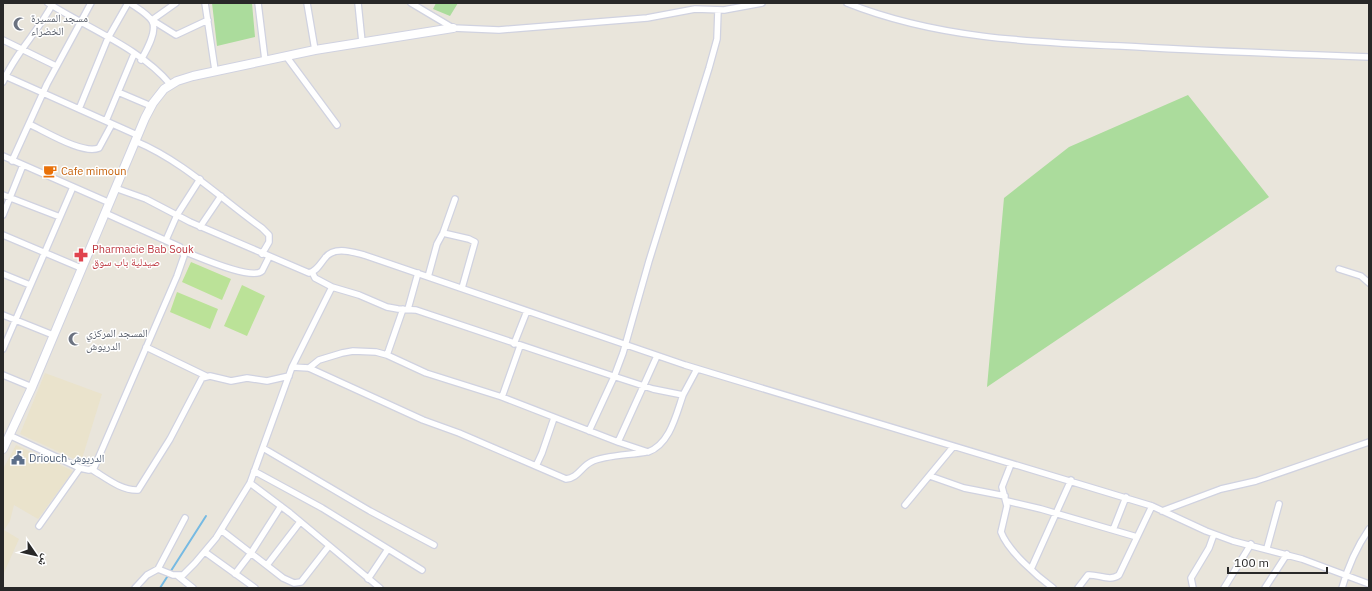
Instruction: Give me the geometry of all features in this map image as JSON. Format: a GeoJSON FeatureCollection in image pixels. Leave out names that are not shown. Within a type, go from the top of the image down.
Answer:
{"type":"FeatureCollection","features":[{"type":"Feature","properties":{"kind":"street"},"geometry":{"type":"LineString","coordinates":[[12,160],[56,66],[91,3]]}},
{"type":"Feature","properties":{"kind":"street"},"geometry":{"type":"LineString","coordinates":[[79,110],[108,38],[129,3],[176,35],[208,20]]}},
{"type":"Feature","properties":{"kind":"street"},"geometry":{"type":"LineString","coordinates":[[136,8],[141,3]]}},
{"type":"Feature","properties":{"kind":"street"},"geometry":{"type":"LineString","coordinates":[[152,20],[176,3]]}},
{"type":"Feature","properties":{"kind":"street"},"geometry":{"type":"LineString","coordinates":[[205,3],[215,70]]}},
{"type":"Feature","properties":{"kind":"street"},"geometry":{"type":"LineString","coordinates":[[258,3],[265,60]]}},
{"type":"Feature","properties":{"kind":"street"},"geometry":{"type":"LineString","coordinates":[[307,3],[314,50]]}},
{"type":"Feature","properties":{"kind":"street"},"geometry":{"type":"LineString","coordinates":[[358,3],[362,42]]}},
{"type":"Feature","properties":{"kind":"street"},"geometry":{"type":"LineString","coordinates":[[3,449],[7,434],[32,387],[136,138],[151,106],[170,84],[215,70],[314,50],[453,28],[516,29],[647,18],[695,10],[718,10],[748,7],[762,3]]}},
{"type":"Feature","properties":{"kind":"street"},"geometry":{"type":"LineString","coordinates":[[847,3],[926,28],[1037,42],[1369,57]]}},
{"type":"Feature","properties":{"kind":"street"},"geometry":{"type":"LineString","coordinates":[[170,84],[160,74],[134,54],[51,4],[4,78],[44,93],[112,124],[200,179],[269,235],[268,242],[262,254]]}},
{"type":"Feature","properties":{"kind":"street"},"geometry":{"type":"LineString","coordinates":[[414,4],[453,28]]}},
{"type":"Feature","properties":{"kind":"street"},"geometry":{"type":"LineString","coordinates":[[588,431],[614,377],[626,345],[649,261],[717,39],[718,10]]}},
{"type":"Feature","properties":{"kind":"street"},"geometry":{"type":"LineString","coordinates":[[142,60],[153,29],[152,20]]}},
{"type":"Feature","properties":{"kind":"street"},"geometry":{"type":"LineString","coordinates":[[3,40],[56,66]]}},
{"type":"Feature","properties":{"kind":"street"},"geometry":{"type":"LineString","coordinates":[[106,121],[134,54]]}},
{"type":"Feature","properties":{"kind":"street"},"geometry":{"type":"LineString","coordinates":[[286,56],[337,124]]}},
{"type":"Feature","properties":{"kind":"street"},"geometry":{"type":"LineString","coordinates":[[118,92],[151,106]]}},
{"type":"Feature","properties":{"kind":"street"},"geometry":{"type":"LineString","coordinates":[[29,124],[69,143],[89,150],[99,148],[112,124]]}},
{"type":"Feature","properties":{"kind":"street"},"geometry":{"type":"LineString","coordinates":[[3,156],[110,203]]}},
{"type":"Feature","properties":{"kind":"street"},"geometry":{"type":"LineString","coordinates":[[3,215],[23,165]]}},
{"type":"Feature","properties":{"kind":"street"},"geometry":{"type":"LineString","coordinates":[[166,240],[177,215],[200,179]]}},
{"type":"Feature","properties":{"kind":"street"},"geometry":{"type":"LineString","coordinates":[[3,348],[72,187]]}},
{"type":"Feature","properties":{"kind":"street"},"geometry":{"type":"LineString","coordinates":[[115,188],[146,199],[200,227],[269,257],[295,268],[312,272]]}},
{"type":"Feature","properties":{"kind":"street"},"geometry":{"type":"LineString","coordinates":[[3,194],[60,217]]}},
{"type":"Feature","properties":{"kind":"street"},"geometry":{"type":"LineString","coordinates":[[200,227],[221,196]]}},
{"type":"Feature","properties":{"kind":"street"},"geometry":{"type":"LineString","coordinates":[[428,277],[436,244],[455,199]]}},
{"type":"Feature","properties":{"kind":"street"},"geometry":{"type":"LineString","coordinates":[[91,469],[97,463],[182,264],[184,256],[180,247],[105,213]]}},
{"type":"Feature","properties":{"kind":"street"},"geometry":{"type":"LineString","coordinates":[[442,232],[475,242],[462,288]]}},
{"type":"Feature","properties":{"kind":"street"},"geometry":{"type":"LineString","coordinates":[[3,235],[82,268]]}},
{"type":"Feature","properties":{"kind":"street"},"geometry":{"type":"LineString","coordinates":[[182,251],[239,271],[254,274],[262,271],[269,257]]}},
{"type":"Feature","properties":{"kind":"street"},"geometry":{"type":"LineString","coordinates":[[312,272],[330,253],[337,251],[358,254],[418,273],[697,369],[953,447],[1071,480],[1152,506],[1214,534],[1287,554],[1369,584]]}},
{"type":"Feature","properties":{"kind":"street"},"geometry":{"type":"LineString","coordinates":[[1339,269],[1361,276],[1369,283]]}},
{"type":"Feature","properties":{"kind":"street"},"geometry":{"type":"LineString","coordinates":[[312,272],[315,278],[332,287],[354,293],[387,307],[416,310],[614,377],[643,386],[683,395]]}},
{"type":"Feature","properties":{"kind":"street"},"geometry":{"type":"LineString","coordinates":[[387,355],[418,273]]}},
{"type":"Feature","properties":{"kind":"street"},"geometry":{"type":"LineString","coordinates":[[3,274],[30,285]]}},
{"type":"Feature","properties":{"kind":"street"},"geometry":{"type":"LineString","coordinates":[[178,576],[186,572],[205,552],[221,530],[250,483],[292,367],[332,287]]}},
{"type":"Feature","properties":{"kind":"street"},"geometry":{"type":"LineString","coordinates":[[502,397],[526,311]]}},
{"type":"Feature","properties":{"kind":"street"},"geometry":{"type":"LineString","coordinates":[[3,315],[53,335]]}},
{"type":"Feature","properties":{"kind":"street"},"geometry":{"type":"LineString","coordinates":[[146,347],[206,376],[232,381],[247,378],[267,381],[289,376]]}},
{"type":"Feature","properties":{"kind":"street"},"geometry":{"type":"LineString","coordinates":[[309,368],[319,360],[353,351],[365,350],[387,355],[426,373],[502,397],[588,431],[648,452]]}},
{"type":"Feature","properties":{"kind":"street"},"geometry":{"type":"LineString","coordinates":[[618,442],[657,356]]}},
{"type":"Feature","properties":{"kind":"street"},"geometry":{"type":"LineString","coordinates":[[292,367],[309,368],[424,420],[459,433],[560,477],[569,478],[574,477],[591,462],[600,458],[648,452],[660,445],[673,424],[683,395],[697,369]]}},
{"type":"Feature","properties":{"kind":"street"},"geometry":{"type":"LineString","coordinates":[[3,375],[32,387]]}},
{"type":"Feature","properties":{"kind":"street"},"geometry":{"type":"LineString","coordinates":[[7,434],[80,468],[91,469],[117,485],[128,489],[138,490],[170,439],[199,381],[206,376]]}},
{"type":"Feature","properties":{"kind":"street"},"geometry":{"type":"LineString","coordinates":[[536,466],[554,418]]}},
{"type":"Feature","properties":{"kind":"street"},"geometry":{"type":"LineString","coordinates":[[1162,511],[1221,489],[1256,481],[1369,442]]}},
{"type":"Feature","properties":{"kind":"street"},"geometry":{"type":"LineString","coordinates":[[905,504],[953,447]]}},
{"type":"Feature","properties":{"kind":"street"},"geometry":{"type":"LineString","coordinates":[[263,448],[358,504],[434,545]]}},
{"type":"Feature","properties":{"kind":"street"},"geometry":{"type":"LineString","coordinates":[[1011,464],[1002,487],[1006,499],[1001,532],[1011,547],[1031,569],[1053,588]]}},
{"type":"Feature","properties":{"kind":"street"},"geometry":{"type":"LineString","coordinates":[[39,526],[80,468]]}},
{"type":"Feature","properties":{"kind":"street"},"geometry":{"type":"LineString","coordinates":[[254,471],[322,508],[422,570]]}},
{"type":"Feature","properties":{"kind":"street"},"geometry":{"type":"LineString","coordinates":[[930,476],[964,488],[1057,513],[1137,537]]}},
{"type":"Feature","properties":{"kind":"street"},"geometry":{"type":"LineString","coordinates":[[1031,569],[1071,480]]}},
{"type":"Feature","properties":{"kind":"street"},"geometry":{"type":"LineString","coordinates":[[250,483],[281,506],[380,588]]}},
{"type":"Feature","properties":{"kind":"street"},"geometry":{"type":"LineString","coordinates":[[1112,530],[1126,498]]}},
{"type":"Feature","properties":{"kind":"street"},"geometry":{"type":"LineString","coordinates":[[1267,548],[1279,504]]}},
{"type":"Feature","properties":{"kind":"street"},"geometry":{"type":"LineString","coordinates":[[235,574],[251,553],[281,506]]}},
{"type":"Feature","properties":{"kind":"street"},"geometry":{"type":"LineString","coordinates":[[1078,588],[1088,575],[1107,578],[1116,577],[1126,563],[1152,506]]}},
{"type":"Feature","properties":{"kind":"street"},"geometry":{"type":"LineString","coordinates":[[135,588],[147,575],[158,569],[185,518]]}},
{"type":"Feature","properties":{"kind":"street"},"geometry":{"type":"LineString","coordinates":[[267,565],[300,522]]}},
{"type":"Feature","properties":{"kind":"street"},"geometry":{"type":"LineString","coordinates":[[221,530],[284,578],[299,586],[329,546]]}},
{"type":"Feature","properties":{"kind":"street"},"geometry":{"type":"LineString","coordinates":[[1342,588],[1345,575],[1357,548],[1369,530]]}},
{"type":"Feature","properties":{"kind":"street"},"geometry":{"type":"LineString","coordinates":[[1193,588],[1191,578],[1209,548],[1214,534]]}},
{"type":"Feature","properties":{"kind":"street"},"geometry":{"type":"LineString","coordinates":[[1224,588],[1251,544]]}},
{"type":"Feature","properties":{"kind":"street"},"geometry":{"type":"LineString","coordinates":[[368,579],[388,549]]}},
{"type":"Feature","properties":{"kind":"street"},"geometry":{"type":"LineString","coordinates":[[205,552],[255,588]]}},
{"type":"Feature","properties":{"kind":"street"},"geometry":{"type":"LineString","coordinates":[[1265,588],[1287,554]]}},
{"type":"Feature","properties":{"kind":"street"},"geometry":{"type":"LineString","coordinates":[[158,569],[178,576],[193,588]]}},
{"type":"Feature","properties":{"kind":"shaded area"},"geometry":{"type":"Polygon","coordinates":[[[45,373],[102,394],[81,462],[20,434],[45,373]]]}},
{"type":"Feature","properties":{"kind":"shaded area"},"geometry":{"type":"Polygon","coordinates":[[[16,445],[73,471],[38,519],[14,505],[10,521],[4,530],[19,539],[3,575],[3,469],[16,445]]]}},
{"type":"Feature","properties":{"kind":"green space"},"geometry":{"type":"Polygon","coordinates":[[[212,3],[252,3],[255,37],[217,46],[212,3]]]}},
{"type":"Feature","properties":{"kind":"green space"},"geometry":{"type":"Polygon","coordinates":[[[436,3],[458,3],[450,16],[433,9],[436,3]]]}},
{"type":"Feature","properties":{"kind":"green space"},"geometry":{"type":"Polygon","coordinates":[[[1188,95],[1269,197],[987,387],[1004,198],[1069,147],[1188,95]]]}},
{"type":"Feature","properties":{"kind":"green space"},"geometry":{"type":"Polygon","coordinates":[[[191,262],[231,279],[222,300],[182,282],[191,262]]]}},
{"type":"Feature","properties":{"kind":"green space"},"geometry":{"type":"Polygon","coordinates":[[[242,285],[265,296],[247,336],[224,326],[242,285]]]}},
{"type":"Feature","properties":{"kind":"green space"},"geometry":{"type":"Polygon","coordinates":[[[177,292],[218,309],[210,329],[170,312],[177,292]]]}},
{"type":"Feature","properties":{"kind":"waterway"},"geometry":{"type":"LineString","coordinates":[[160,588],[206,516]]}},
{"type":"Feature","properties":{"kind":"place","name":"مسجد المسيرة الخضراء"},"geometry":{"type":"Point","coordinates":[20,24]}},
{"type":"Feature","properties":{"kind":"place","name":"Cafe mimoun"},"geometry":{"type":"Point","coordinates":[50,171]}},
{"type":"Feature","properties":{"kind":"place","name":"Pharmacie Bab Souk صيدلية باب سوق"},"geometry":{"type":"Point","coordinates":[81,255]}},
{"type":"Feature","properties":{"kind":"place","name":"المسجد المركزي الدريوش"},"geometry":{"type":"Point","coordinates":[75,339]}},
{"type":"Feature","properties":{"kind":"place","name":"Driouch الدريوش"},"geometry":{"type":"Point","coordinates":[18,458]}}]}
